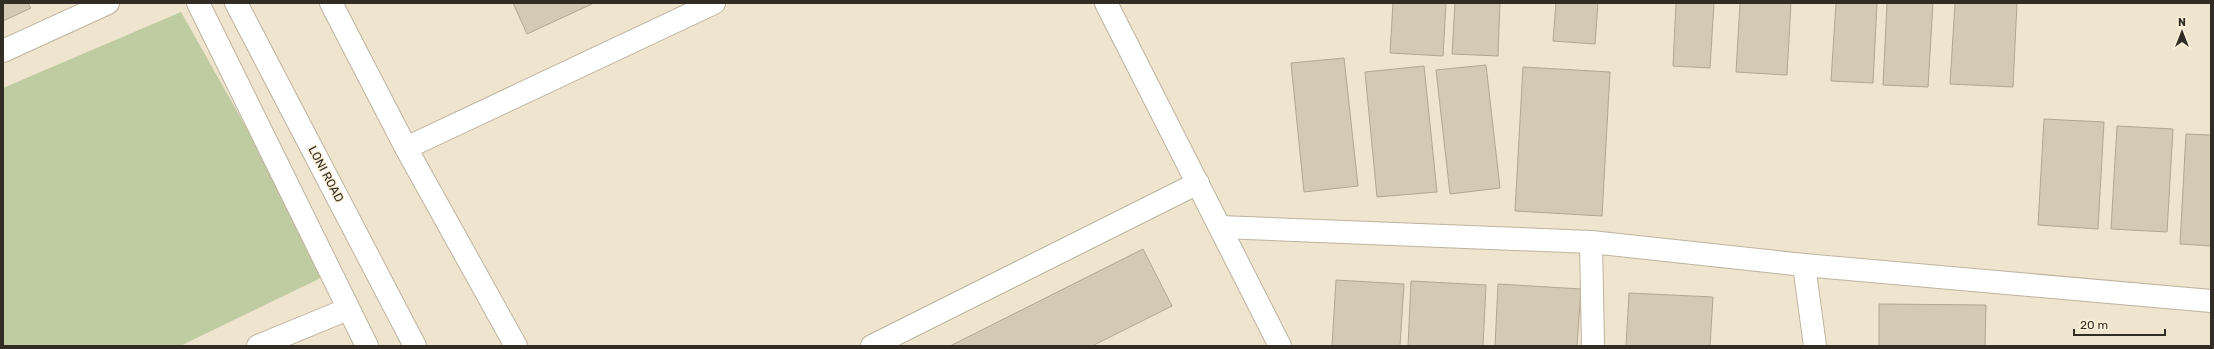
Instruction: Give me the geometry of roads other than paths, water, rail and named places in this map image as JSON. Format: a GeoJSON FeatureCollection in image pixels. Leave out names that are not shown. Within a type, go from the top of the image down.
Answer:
{"type":"FeatureCollection","features":[{"type":"Feature","properties":{"kind":"street"},"geometry":{"type":"LineString","coordinates":[[3,51],[106,3]]}},
{"type":"Feature","properties":{"kind":"street"},"geometry":{"type":"LineString","coordinates":[[198,3],[367,346]]}},
{"type":"Feature","properties":{"kind":"street","name":"LONI ROAD"},"geometry":{"type":"LineString","coordinates":[[236,3],[415,346]]}},
{"type":"Feature","properties":{"kind":"street"},"geometry":{"type":"LineString","coordinates":[[331,3],[406,148],[516,346]]}},
{"type":"Feature","properties":{"kind":"street"},"geometry":{"type":"LineString","coordinates":[[1106,3],[1280,346]]}},
{"type":"Feature","properties":{"kind":"street"},"geometry":{"type":"LineString","coordinates":[[406,148],[703,5]]}},
{"type":"Feature","properties":{"kind":"street"},"geometry":{"type":"LineString","coordinates":[[872,346],[903,339],[1198,183]]}},
{"type":"Feature","properties":{"kind":"street"},"geometry":{"type":"LineString","coordinates":[[1220,227],[1591,242],[1804,264],[2211,301]]}},
{"type":"Feature","properties":{"kind":"street"},"geometry":{"type":"LineString","coordinates":[[1591,242],[1593,346]]}},
{"type":"Feature","properties":{"kind":"street"},"geometry":{"type":"LineString","coordinates":[[1804,264],[1815,346]]}},
{"type":"Feature","properties":{"kind":"street"},"geometry":{"type":"LineString","coordinates":[[258,346],[348,309]]}}]}
